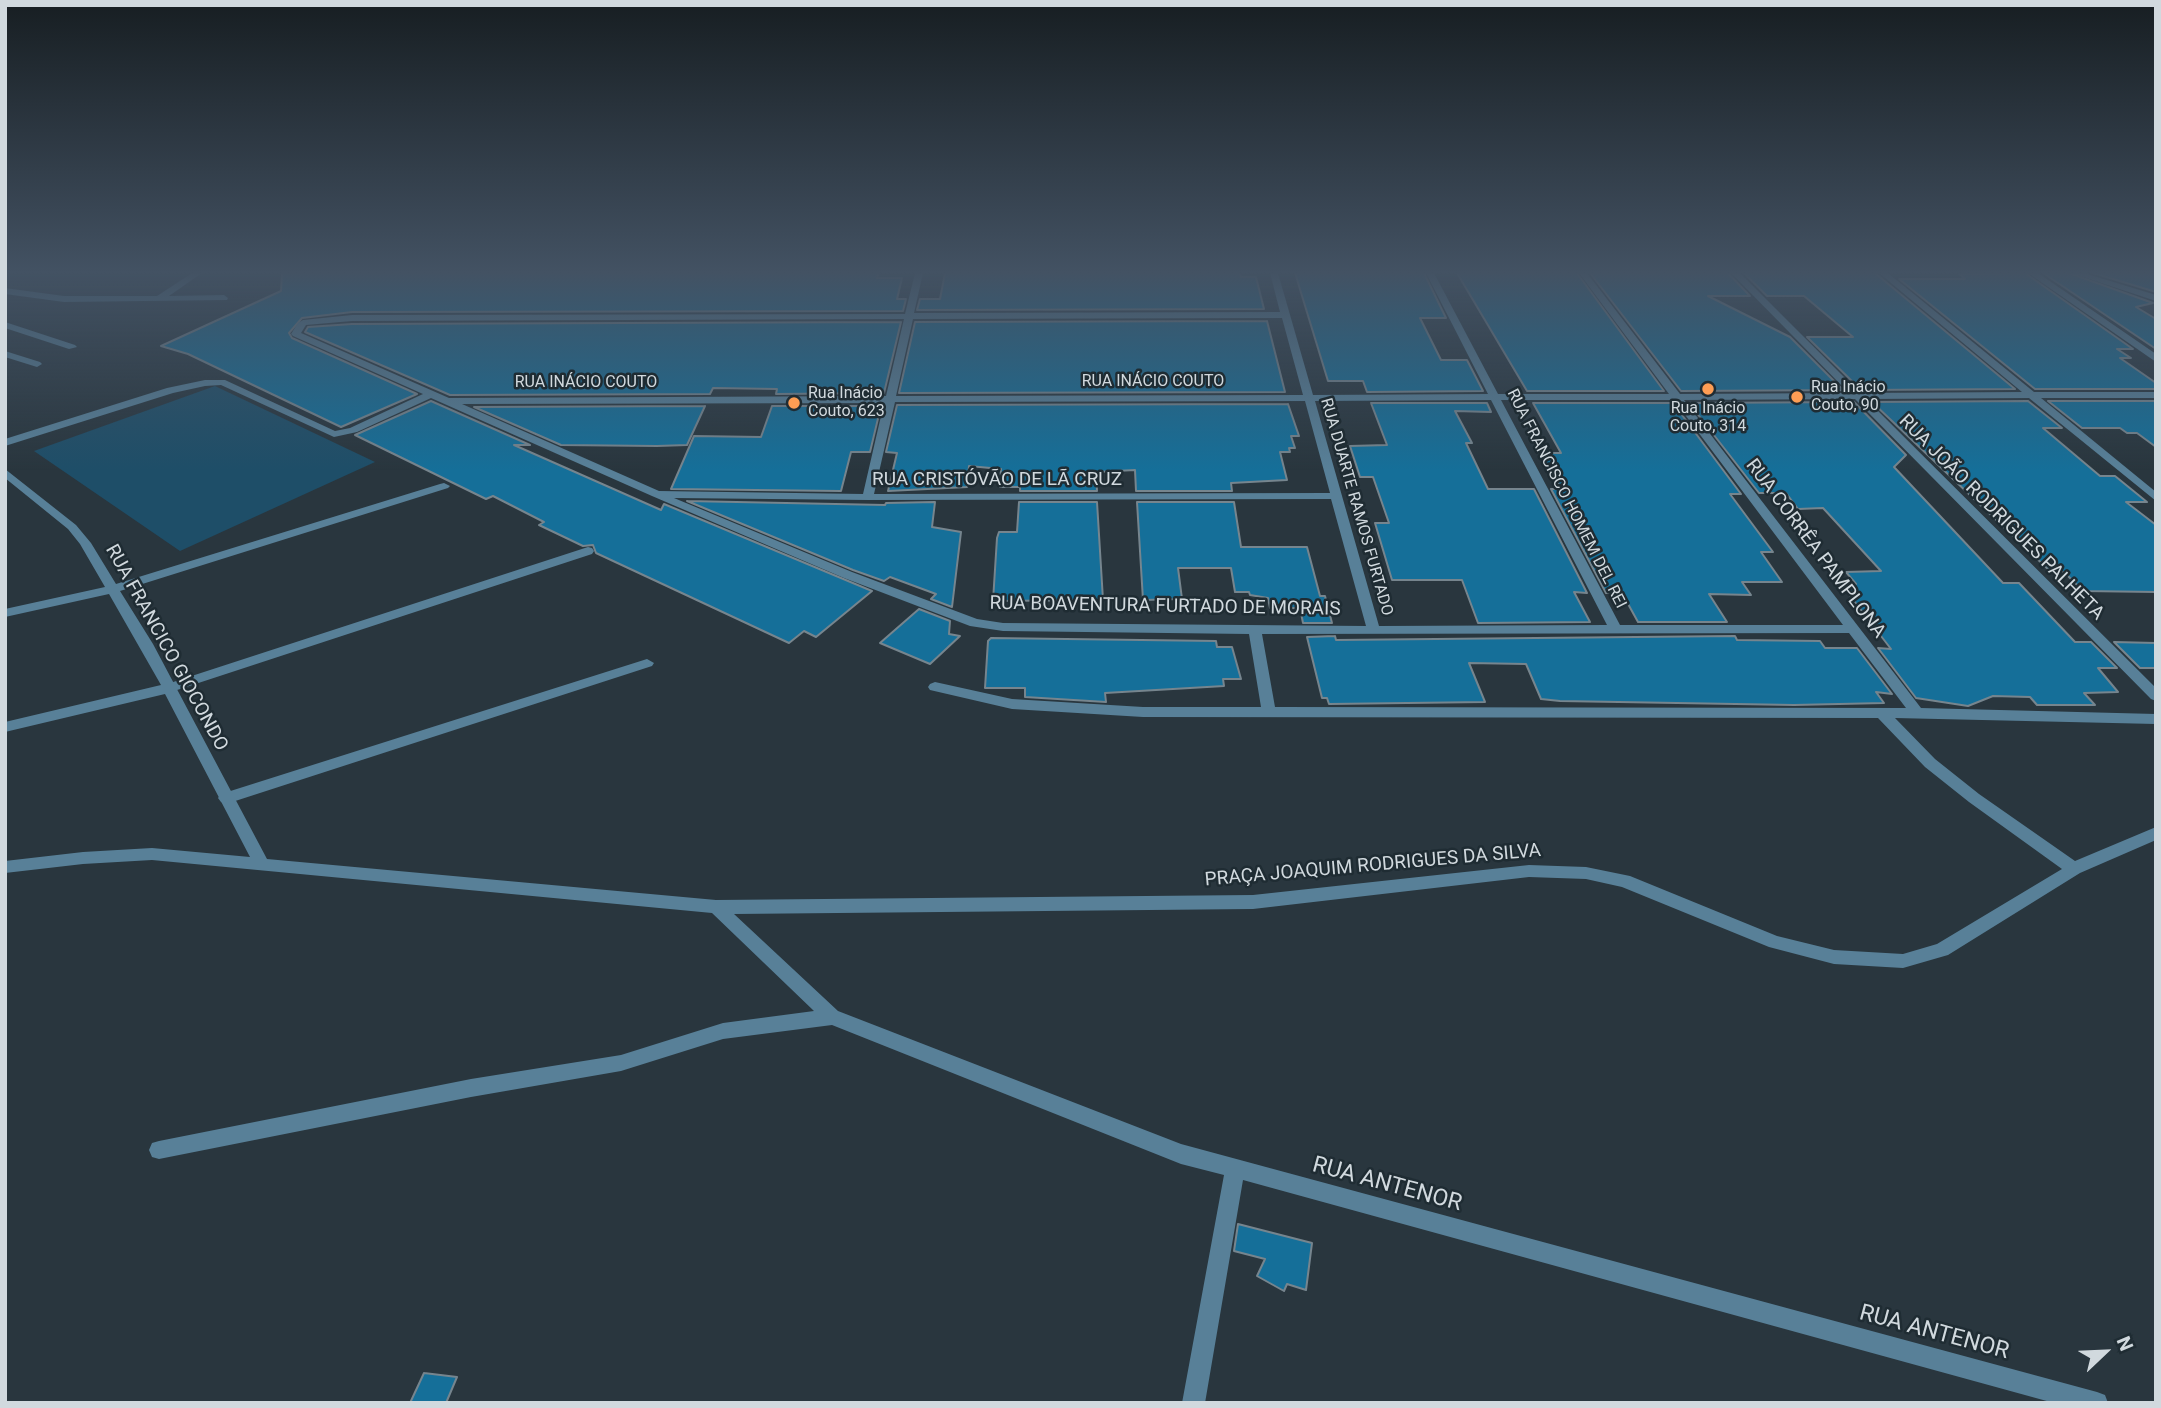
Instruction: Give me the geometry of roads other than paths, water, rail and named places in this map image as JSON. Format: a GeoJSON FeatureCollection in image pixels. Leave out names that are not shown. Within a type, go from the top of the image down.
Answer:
{"type":"FeatureCollection","features":[{"type":"Feature","properties":{"kind":"street"},"geometry":{"type":"LineString","coordinates":[[47,339],[72,347]]}},
{"type":"Feature","properties":{"kind":"street","name":"RUA BOAVENTURA FURTADO DE MORAIS"},"geometry":{"type":"LineString","coordinates":[[307,339],[656,494],[871,584],[975,623],[1003,627],[1255,630],[1854,629]]}},
{"type":"Feature","properties":{"kind":"street"},"geometry":{"type":"LineString","coordinates":[[868,498],[904,339]]}},
{"type":"Feature","properties":{"kind":"street","name":"RUA DUARTE RAMOS FURTADO"},"geometry":{"type":"LineString","coordinates":[[1293,339],[1373,628]]}},
{"type":"Feature","properties":{"kind":"street","name":"RUA FRANCISCO HOMEM DEL REI"},"geometry":{"type":"LineString","coordinates":[[1465,339],[1615,629]]}},
{"type":"Feature","properties":{"kind":"street","name":"RUA CORRÊA PAMPLONA"},"geometry":{"type":"LineString","coordinates":[[1632,339],[1917,713]]}},
{"type":"Feature","properties":{"kind":"street","name":"RUA JOÃO RODRIGUES PALHETA"},"geometry":{"type":"LineString","coordinates":[[1799,339],[2156,696]]}},
{"type":"Feature","properties":{"kind":"street"},"geometry":{"type":"LineString","coordinates":[[1962,339],[2156,498]]}},
{"type":"Feature","properties":{"kind":"street"},"geometry":{"type":"LineString","coordinates":[[2127,339],[2156,359]]}},
{"type":"Feature","properties":{"kind":"street"},"geometry":{"type":"LineString","coordinates":[[5,354],[37,364]]}},
{"type":"Feature","properties":{"kind":"street"},"geometry":{"type":"LineString","coordinates":[[5,443],[171,390],[205,383],[222,382],[334,434],[345,433],[431,394]]}},
{"type":"Feature","properties":{"kind":"street","name":"RUA INÁCIO COUTO"},"geometry":{"type":"LineString","coordinates":[[445,401],[1852,394],[2156,396]]}},
{"type":"Feature","properties":{"kind":"street","name":"RUA FRANCICO GIOCONDO"},"geometry":{"type":"LineString","coordinates":[[5,472],[72,527],[113,589],[169,688],[263,866]]}},
{"type":"Feature","properties":{"kind":"street"},"geometry":{"type":"LineString","coordinates":[[5,612],[113,589],[444,486]]}},
{"type":"Feature","properties":{"kind":"street","name":"RUA CRISTÓVÃO DE LÃ CRUZ"},"geometry":{"type":"LineString","coordinates":[[656,494],[868,498],[1338,496]]}},
{"type":"Feature","properties":{"kind":"street"},"geometry":{"type":"LineString","coordinates":[[5,727],[169,688],[588,551]]}},
{"type":"Feature","properties":{"kind":"street"},"geometry":{"type":"LineString","coordinates":[[1255,630],[1269,712]]}},
{"type":"Feature","properties":{"kind":"street"},"geometry":{"type":"LineString","coordinates":[[226,798],[647,663]]}},
{"type":"Feature","properties":{"kind":"street"},"geometry":{"type":"LineString","coordinates":[[935,687],[1012,704],[1143,712],[1917,713],[2156,719]]}},
{"type":"Feature","properties":{"kind":"street"},"geometry":{"type":"LineString","coordinates":[[1882,713],[1930,763],[1974,799],[2074,869]]}},
{"type":"Feature","properties":{"kind":"street","name":"PRAÇA JOAQUIM RODRIGUES DA SILVA"},"geometry":{"type":"LineString","coordinates":[[5,867],[152,854],[716,907],[1253,902],[1528,871],[1586,873],[1624,881],[1775,942],[1834,957],[1903,961],[1942,950],[2074,869],[2156,833]]}},
{"type":"Feature","properties":{"kind":"street","name":"RUA ANTENOR"},"geometry":{"type":"LineString","coordinates":[[716,907],[832,1017],[1181,1154],[2097,1403]]}},
{"type":"Feature","properties":{"kind":"street"},"geometry":{"type":"LineString","coordinates":[[159,1150],[471,1088],[621,1063],[723,1031],[832,1017]]}},
{"type":"Feature","properties":{"kind":"street"},"geometry":{"type":"LineString","coordinates":[[1193,1403],[1234,1168]]}},
{"type":"Feature","properties":{"kind":"place","name":"Rua Inácio Couto, 314"},"geometry":{"type":"Point","coordinates":[1708,389]}},
{"type":"Feature","properties":{"kind":"place","name":"Rua Inácio Couto, 90"},"geometry":{"type":"Point","coordinates":[1797,397]}},
{"type":"Feature","properties":{"kind":"place","name":"Rua Inácio Couto, 623"},"geometry":{"type":"Point","coordinates":[794,403]}}]}
